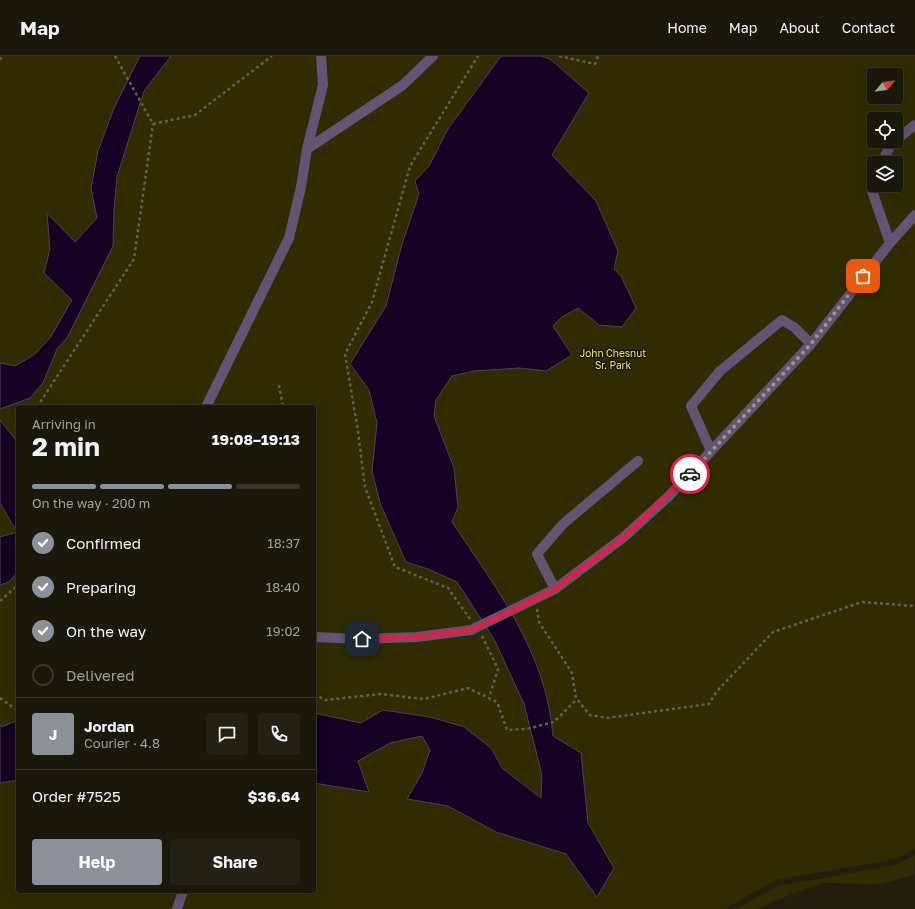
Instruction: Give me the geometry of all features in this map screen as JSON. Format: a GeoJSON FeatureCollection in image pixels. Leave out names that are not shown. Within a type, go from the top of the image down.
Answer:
{"type":"FeatureCollection","features":[{"type":"Feature","properties":{"kind":"lane"},"geometry":{"type":"LineString","coordinates":[[207,405],[289,238],[301,187],[307,149],[323,85],[321,56]]}},
{"type":"Feature","properties":{"kind":"lane"},"geometry":{"type":"LineString","coordinates":[[307,149],[403,85],[433,56]]}},
{"type":"Feature","properties":{"kind":"lane"},"geometry":{"type":"LineString","coordinates":[[903,134],[915,125]]}},
{"type":"Feature","properties":{"kind":"lane"},"geometry":{"type":"LineString","coordinates":[[872,192],[890,243]]}},
{"type":"Feature","properties":{"kind":"lane"},"geometry":{"type":"LineString","coordinates":[[316,637],[362,639],[417,637],[471,630],[555,589],[624,537],[669,496],[811,344],[890,243],[915,215]]}},
{"type":"Feature","properties":{"kind":"lane"},"geometry":{"type":"LineString","coordinates":[[711,451],[691,406],[720,371],[782,320],[794,327],[811,344]]}},
{"type":"Feature","properties":{"kind":"lane"},"geometry":{"type":"LineString","coordinates":[[555,589],[537,554],[563,524],[638,461]]}},
{"type":"Feature","properties":{"kind":"lane"},"geometry":{"type":"LineString","coordinates":[[177,909],[182,893]]}},
{"type":"Feature","properties":{"kind":"path"},"geometry":{"type":"LineString","coordinates":[[0,60],[2,56]]}},
{"type":"Feature","properties":{"kind":"path"},"geometry":{"type":"LineString","coordinates":[[38,405],[134,259],[153,124],[115,56]]}},
{"type":"Feature","properties":{"kind":"path"},"geometry":{"type":"LineString","coordinates":[[153,124],[195,115],[272,56]]}},
{"type":"Feature","properties":{"kind":"path"},"geometry":{"type":"LineString","coordinates":[[478,56],[410,166],[372,302],[345,354],[358,430],[365,487],[395,567],[448,588],[479,626],[498,668],[489,698]]}},
{"type":"Feature","properties":{"kind":"path"},"geometry":{"type":"LineString","coordinates":[[559,56],[595,64],[598,56]]}},
{"type":"Feature","properties":{"kind":"path"},"geometry":{"type":"LineString","coordinates":[[279,385],[283,405]]}},
{"type":"Feature","properties":{"kind":"path"},"geometry":{"type":"LineString","coordinates":[[0,601],[16,587]]}},
{"type":"Feature","properties":{"kind":"path"},"geometry":{"type":"LineString","coordinates":[[542,596],[537,610],[539,622],[572,673],[577,699],[590,715],[607,718],[709,704],[717,691],[773,632],[862,602],[915,606]]}},
{"type":"Feature","properties":{"kind":"path"},"geometry":{"type":"LineString","coordinates":[[316,695],[325,700],[381,694],[424,699],[468,688],[497,702],[507,730],[526,729],[554,722],[577,699]]}},
{"type":"Feature","properties":{"kind":"path"},"geometry":{"type":"LineString","coordinates":[[0,698],[16,709]]}},
{"type":"Feature","properties":{"kind":"green space","name":"John Chesnut Sr. Park"},"geometry":{"type":"Polygon","coordinates":[[[0,56],[915,56],[915,849],[895,859],[776,880],[724,909],[0,909],[0,56]]]}},
{"type":"Feature","properties":{"kind":"green space"},"geometry":{"type":"Polygon","coordinates":[[[915,855],[914,875],[879,884],[821,883],[758,909],[735,909],[778,886],[895,865],[915,855]]]}},
{"type":"Feature","properties":{"kind":"shaded area"},"geometry":{"type":"Polygon","coordinates":[[[140,56],[171,56],[144,91],[117,177],[113,246],[67,338],[57,349],[43,383],[30,398],[0,409],[0,363],[15,366],[34,355],[50,338],[72,300],[44,273],[50,249],[47,213],[75,242],[97,218],[91,188],[98,151],[114,108],[140,56]]]}},
{"type":"Feature","properties":{"kind":"shaded area"},"geometry":{"type":"Polygon","coordinates":[[[501,56],[542,56],[550,59],[589,93],[552,155],[596,201],[618,251],[614,269],[621,276],[636,308],[622,327],[599,325],[578,308],[562,317],[553,326],[572,355],[546,371],[519,368],[474,371],[452,376],[436,400],[434,416],[454,468],[458,507],[452,522],[502,597],[530,649],[541,676],[553,736],[581,753],[588,823],[614,868],[597,897],[566,854],[496,832],[448,806],[407,799],[422,773],[430,750],[422,736],[390,743],[358,761],[369,792],[316,783],[316,713],[361,723],[383,710],[430,717],[464,727],[491,748],[502,768],[541,798],[542,775],[524,704],[494,639],[457,582],[428,569],[406,562],[380,503],[372,471],[377,423],[369,390],[350,364],[386,306],[402,244],[419,194],[415,181],[429,166],[448,129],[501,56]]]}},
{"type":"Feature","properties":{"kind":"shaded area"},"geometry":{"type":"Polygon","coordinates":[[[0,420],[16,440],[16,530],[0,503],[0,420]]]}},
{"type":"Feature","properties":{"kind":"shaded area"},"geometry":{"type":"Polygon","coordinates":[[[16,532],[16,573],[9,582],[0,585],[0,537],[16,532]]]}},
{"type":"Feature","properties":{"kind":"shaded area"},"geometry":{"type":"Polygon","coordinates":[[[16,721],[16,780],[0,783],[0,725],[2,727],[16,721]]]}},
{"type":"Feature","properties":{"kind":"way so far"},"geometry":{"type":"LineString","coordinates":[[690,474],[811,344],[863,276]]}},
{"type":"Feature","properties":{"kind":"route"},"geometry":{"type":"LineString","coordinates":[[362,639],[417,637],[471,630],[518,608],[555,589],[624,537],[669,496],[690,474]]}}]}
